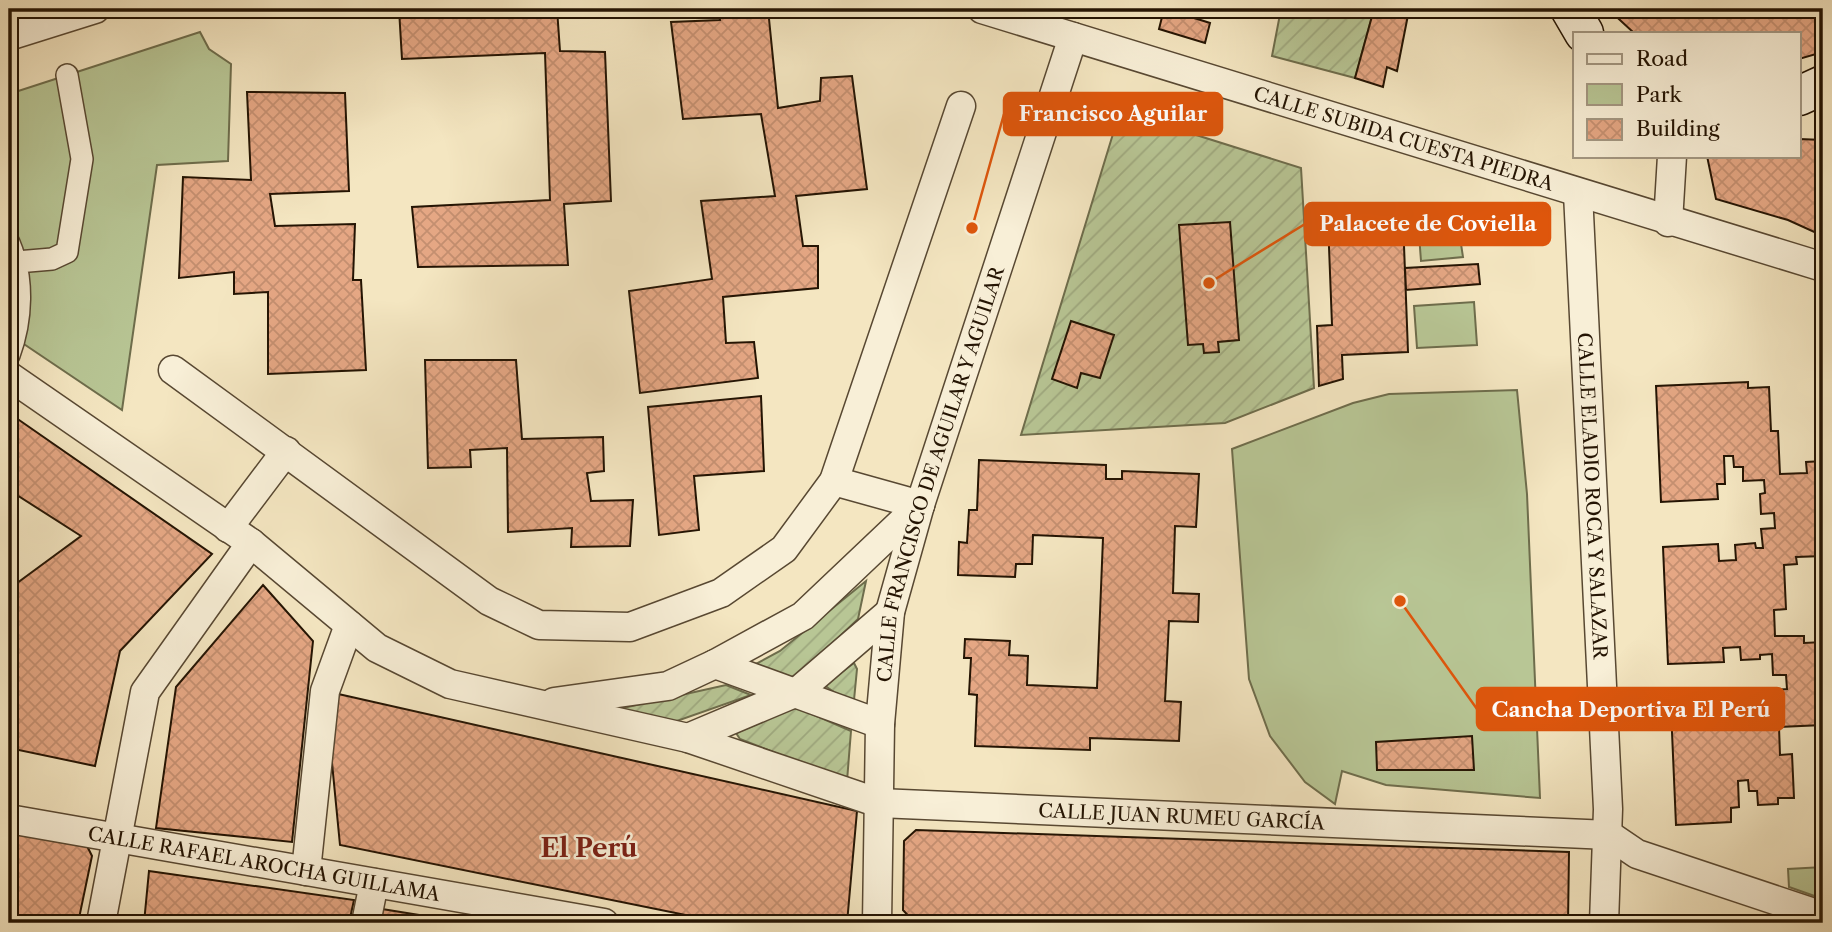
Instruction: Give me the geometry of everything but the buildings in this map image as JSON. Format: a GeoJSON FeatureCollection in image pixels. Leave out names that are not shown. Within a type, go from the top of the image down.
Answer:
{"type":"FeatureCollection","features":[{"type":"Feature","properties":{"kind":"main road"},"geometry":{"type":"LineString","coordinates":[[9,20],[15,9]]}},
{"type":"Feature","properties":{"kind":"main road"},"geometry":{"type":"LineString","coordinates":[[1570,9],[1583,32]]}},
{"type":"Feature","properties":{"kind":"main road"},"geometry":{"type":"LineString","coordinates":[[1800,96],[1823,85]]}},
{"type":"Feature","properties":{"kind":"street"},"geometry":{"type":"LineString","coordinates":[[9,36],[94,9]]}},
{"type":"Feature","properties":{"kind":"street","name":"CALLE SUBIDA CUESTA PIEDRA"},"geometry":{"type":"LineString","coordinates":[[982,9],[1668,222],[1823,267]]}},
{"type":"Feature","properties":{"kind":"street","name":"CALLE FRANCISCO DE AGUILAR Y AGUILAR"},"geometry":{"type":"LineString","coordinates":[[877,923],[880,724],[890,612],[920,505],[1073,37]]}},
{"type":"Feature","properties":{"kind":"street"},"geometry":{"type":"LineString","coordinates":[[9,355],[15,338],[19,306],[13,253],[52,259],[67,252],[82,159],[67,75]]}},
{"type":"Feature","properties":{"kind":"street"},"geometry":{"type":"LineString","coordinates":[[173,370],[489,601],[539,625],[630,627],[721,593],[784,549],[834,481],[961,106]]}},
{"type":"Feature","properties":{"kind":"street"},"geometry":{"type":"LineString","coordinates":[[1668,222],[1672,158]]}},
{"type":"Feature","properties":{"kind":"street","name":"CALLE ELADIO ROCA Y SALAZAR"},"geometry":{"type":"LineString","coordinates":[[1578,192],[1609,835],[1604,923]]}},
{"type":"Feature","properties":{"kind":"street","name":"CALLE JUAN RUMEU GARCÍA"},"geometry":{"type":"LineString","coordinates":[[9,376],[239,536],[377,648],[450,684],[688,738],[878,803],[1609,835]]}},
{"type":"Feature","properties":{"kind":"street"},"geometry":{"type":"LineString","coordinates":[[101,923],[145,692],[239,536],[286,451]]}},
{"type":"Feature","properties":{"kind":"street"},"geometry":{"type":"LineString","coordinates":[[834,481],[920,505]]}},
{"type":"Feature","properties":{"kind":"street"},"geometry":{"type":"LineString","coordinates":[[538,704],[668,685],[715,664],[803,616],[920,505]]}},
{"type":"Feature","properties":{"kind":"street"},"geometry":{"type":"LineString","coordinates":[[688,738],[797,692],[890,612]]}},
{"type":"Feature","properties":{"kind":"street"},"geometry":{"type":"LineString","coordinates":[[306,871],[325,691],[349,625]]}},
{"type":"Feature","properties":{"kind":"street"},"geometry":{"type":"LineString","coordinates":[[715,664],[880,724]]}},
{"type":"Feature","properties":{"kind":"street","name":"CALLE RAFAEL AROCHA GUILLAMA"},"geometry":{"type":"LineString","coordinates":[[9,819],[604,923]]}},
{"type":"Feature","properties":{"kind":"street"},"geometry":{"type":"LineString","coordinates":[[1609,835],[1637,854],[1823,916]]}},
{"type":"Feature","properties":{"kind":"street"},"geometry":{"type":"LineString","coordinates":[[366,923],[374,883]]}},
{"type":"Feature","properties":{"kind":"green space"},"geometry":{"type":"Polygon","coordinates":[[[1281,9],[1374,9],[1355,78],[1272,56],[1281,9]]]}},
{"type":"Feature","properties":{"kind":"green space"},"geometry":{"type":"Polygon","coordinates":[[[200,32],[209,49],[231,64],[228,161],[157,165],[122,410],[9,334],[9,94],[200,32]]]}},
{"type":"Feature","properties":{"kind":"green space"},"geometry":{"type":"Polygon","coordinates":[[[1120,111],[1301,168],[1314,388],[1225,423],[1021,435],[1120,111]]]}},
{"type":"Feature","properties":{"kind":"green space"},"geometry":{"type":"Polygon","coordinates":[[[1457,218],[1463,257],[1421,261],[1418,221],[1457,218]]]}},
{"type":"Feature","properties":{"kind":"green space"},"geometry":{"type":"Polygon","coordinates":[[[1474,302],[1477,345],[1417,348],[1414,306],[1474,302]]]}},
{"type":"Feature","properties":{"kind":"green space"},"geometry":{"type":"Polygon","coordinates":[[[1517,390],[1527,494],[1540,798],[1386,785],[1342,771],[1335,804],[1305,782],[1270,736],[1249,679],[1232,449],[1353,403],[1389,394],[1517,390]]]}},
{"type":"Feature","properties":{"kind":"green space"},"geometry":{"type":"Polygon","coordinates":[[[866,581],[858,619],[796,678],[784,678],[754,665],[780,651],[866,581]]]}},
{"type":"Feature","properties":{"kind":"green space"},"geometry":{"type":"Polygon","coordinates":[[[854,663],[857,669],[854,700],[841,697],[824,685],[854,663]]]}},
{"type":"Feature","properties":{"kind":"green space"},"geometry":{"type":"Polygon","coordinates":[[[726,685],[751,695],[674,722],[605,709],[623,708],[726,685]]]}},
{"type":"Feature","properties":{"kind":"green space"},"geometry":{"type":"Polygon","coordinates":[[[796,707],[851,731],[847,781],[740,739],[736,733],[796,707]]]}},
{"type":"Feature","properties":{"kind":"green space"},"geometry":{"type":"Polygon","coordinates":[[[1823,867],[1823,899],[1789,887],[1788,869],[1823,867]]]}},
{"type":"Feature","properties":{"kind":"place","name":"Francisco Aguilar"},"geometry":{"type":"Point","coordinates":[972,228]}},
{"type":"Feature","properties":{"kind":"place","name":"Palacete de Coviella"},"geometry":{"type":"Point","coordinates":[1209,283]}},
{"type":"Feature","properties":{"kind":"place","name":"Cancha Deportiva El Perú"},"geometry":{"type":"Point","coordinates":[1400,601]}},
{"type":"Feature","properties":{"kind":"district","name":"El Perú"},"geometry":{"type":"Point","coordinates":[589,848]}}]}
